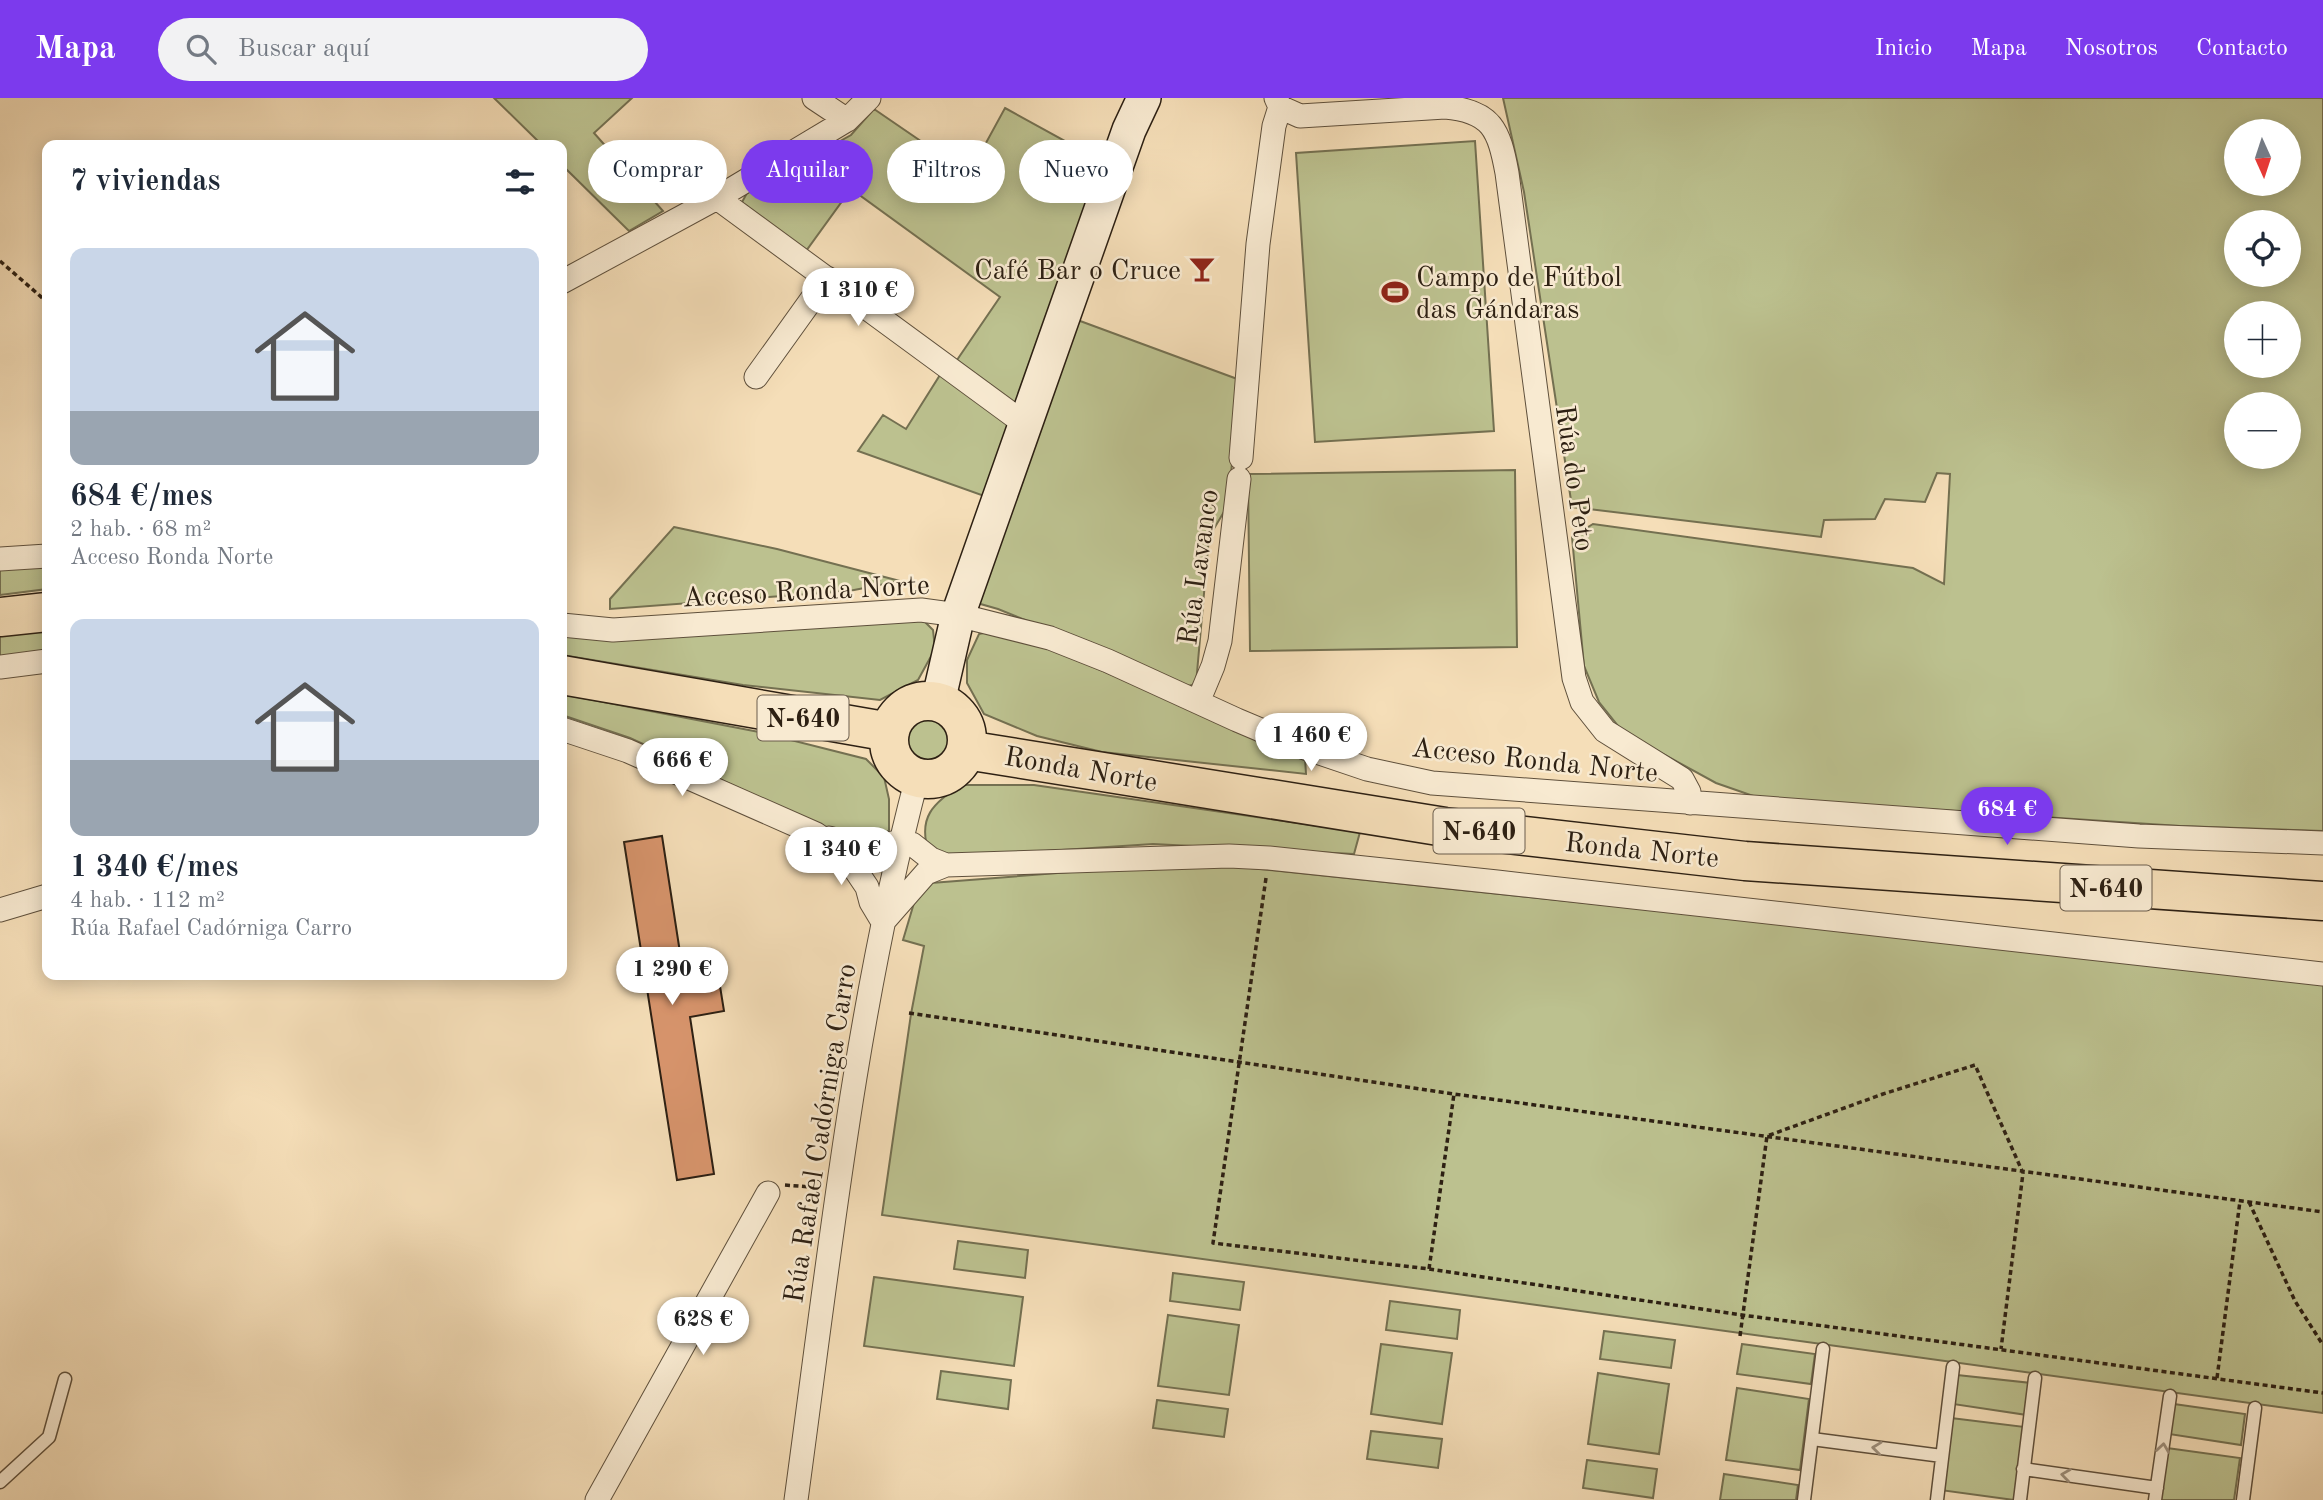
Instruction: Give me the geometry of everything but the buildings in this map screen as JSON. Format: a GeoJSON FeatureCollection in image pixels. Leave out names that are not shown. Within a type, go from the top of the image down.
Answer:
{"type":"FeatureCollection","features":[{"type":"Feature","properties":{"kind":"highway"},"geometry":{"type":"LineString","coordinates":[[0,617],[42,613]]}},
{"type":"Feature","properties":{"kind":"highway","name":"N-640"},"geometry":{"type":"LineString","coordinates":[[567,676],[890,732]]}},
{"type":"Feature","properties":{"kind":"highway","name":"N-640"},"geometry":{"type":"LineString","coordinates":[[917,778],[898,765],[889,743],[890,732],[894,720],[902,710],[925,701],[938,702]]}},
{"type":"Feature","properties":{"kind":"highway","name":"Ronda Norte"},"geometry":{"type":"LineString","coordinates":[[917,778],[929,779],[953,770],[966,750],[967,737],[958,715],[938,702]]}},
{"type":"Feature","properties":{"kind":"highway","name":"Ronda Norte"},"geometry":{"type":"LineString","coordinates":[[966,750],[1445,827],[1745,861],[2323,901]]}},
{"type":"Feature","properties":{"kind":"main road"},"geometry":{"type":"LineString","coordinates":[[938,702],[958,615],[1129,130],[1144,98]]}},
{"type":"Feature","properties":{"kind":"street"},"geometry":{"type":"LineString","coordinates":[[814,98],[846,120]]}},
{"type":"Feature","properties":{"kind":"street"},"geometry":{"type":"LineString","coordinates":[[727,192],[846,120],[869,98]]}},
{"type":"Feature","properties":{"kind":"street","name":"Rúa do Peto"},"geometry":{"type":"LineString","coordinates":[[1277,102],[1292,114],[1308,117],[1445,107],[1470,110],[1483,107],[1487,120],[1497,133],[1507,173],[1574,678],[1582,702],[1605,732],[1682,779],[1689,792],[1690,803]]}},
{"type":"Feature","properties":{"kind":"street","name":"Rúa Lavanco"},"geometry":{"type":"LineString","coordinates":[[1198,702],[1220,641],[1240,469],[1258,244],[1277,102]]}},
{"type":"Feature","properties":{"kind":"street"},"geometry":{"type":"LineString","coordinates":[[567,279],[708,203]]}},
{"type":"Feature","properties":{"kind":"street"},"geometry":{"type":"LineString","coordinates":[[724,203],[1025,424]]}},
{"type":"Feature","properties":{"kind":"street"},"geometry":{"type":"LineString","coordinates":[[756,377],[827,278]]}},
{"type":"Feature","properties":{"kind":"street"},"geometry":{"type":"LineString","coordinates":[[0,559],[42,556]]}},
{"type":"Feature","properties":{"kind":"street","name":"Acceso Ronda Norte"},"geometry":{"type":"LineString","coordinates":[[567,625],[613,630],[921,610],[958,615],[1050,638],[1296,745],[1367,769],[1432,783],[2139,836],[2323,843]]}},
{"type":"Feature","properties":{"kind":"street"},"geometry":{"type":"LineString","coordinates":[[0,667],[42,662]]}},
{"type":"Feature","properties":{"kind":"street"},"geometry":{"type":"LineString","coordinates":[[567,731],[628,751],[816,834],[862,847],[877,847],[901,841],[912,844],[931,859],[946,865]]}},
{"type":"Feature","properties":{"kind":"street","name":"Rúa Rafael Cadórniga Carro"},"geometry":{"type":"LineString","coordinates":[[796,1500],[850,1111],[883,922],[917,778]]}},
{"type":"Feature","properties":{"kind":"street"},"geometry":{"type":"LineString","coordinates":[[816,834],[845,853],[867,887],[871,902],[883,922],[926,873],[946,865],[1190,857],[1269,858],[2323,974]]}},
{"type":"Feature","properties":{"kind":"street"},"geometry":{"type":"LineString","coordinates":[[0,910],[42,897]]}},
{"type":"Feature","properties":{"kind":"street"},"geometry":{"type":"LineString","coordinates":[[597,1500],[768,1193]]}},
{"type":"Feature","properties":{"kind":"lane"},"geometry":{"type":"LineString","coordinates":[[1804,1500],[1823,1349]]}},
{"type":"Feature","properties":{"kind":"lane"},"geometry":{"type":"LineString","coordinates":[[1937,1500],[1953,1367]]}},
{"type":"Feature","properties":{"kind":"lane"},"geometry":{"type":"LineString","coordinates":[[2020,1500],[2035,1378]]}},
{"type":"Feature","properties":{"kind":"lane"},"geometry":{"type":"LineString","coordinates":[[0,1482],[49,1437],[65,1379]]}},
{"type":"Feature","properties":{"kind":"lane"},"geometry":{"type":"LineString","coordinates":[[2024,1469],[2156,1494],[2170,1396]]}},
{"type":"Feature","properties":{"kind":"lane"},"geometry":{"type":"LineString","coordinates":[[2246,1500],[2255,1408]]}},
{"type":"Feature","properties":{"kind":"lane"},"geometry":{"type":"LineString","coordinates":[[1812,1439],[1942,1456]]}},
{"type":"Feature","properties":{"kind":"path"},"geometry":{"type":"LineString","coordinates":[[0,261],[42,298]]}},
{"type":"Feature","properties":{"kind":"path"},"geometry":{"type":"LineString","coordinates":[[1269,858],[1213,1243],[1429,1269],[1742,1315],[2323,1393]]}},
{"type":"Feature","properties":{"kind":"path"},"geometry":{"type":"LineString","coordinates":[[909,1013],[1454,1094],[2323,1212]]}},
{"type":"Feature","properties":{"kind":"path"},"geometry":{"type":"LineString","coordinates":[[1767,1136],[1883,1094],[1975,1065],[2023,1173],[2001,1349]]}},
{"type":"Feature","properties":{"kind":"path"},"geometry":{"type":"LineString","coordinates":[[1429,1269],[1454,1094]]}},
{"type":"Feature","properties":{"kind":"path"},"geometry":{"type":"LineString","coordinates":[[1740,1336],[1767,1136]]}},
{"type":"Feature","properties":{"kind":"path"},"geometry":{"type":"LineString","coordinates":[[2217,1378],[2241,1200]]}},
{"type":"Feature","properties":{"kind":"path"},"geometry":{"type":"LineString","coordinates":[[2249,1202],[2295,1301],[2323,1345]]}},
{"type":"Feature","properties":{"kind":"green space"},"geometry":{"type":"Polygon","coordinates":[[[494,98],[632,98],[594,133],[600,140],[588,140],[588,191],[567,170],[567,140],[537,140],[494,98]]]}},
{"type":"Feature","properties":{"kind":"green space"},"geometry":{"type":"Polygon","coordinates":[[[1503,98],[2323,98],[2323,831],[2180,826],[1759,798],[1716,783],[1623,732],[1599,702],[1584,666],[1572,537],[1593,524],[1913,568],[1944,584],[1950,474],[1937,473],[1925,502],[1885,499],[1875,519],[1824,520],[1821,537],[1572,507],[1524,192],[1503,98]]]}},
{"type":"Feature","properties":{"kind":"green space"},"geometry":{"type":"Polygon","coordinates":[[[1005,108],[1063,140],[1019,140],[1019,203],[1092,203],[1024,403],[1013,404],[957,360],[1000,297],[870,203],[873,203],[873,140],[842,140],[851,135],[874,109],[919,140],[887,140],[887,203],[1005,203],[1005,140],[988,140],[1005,108]]]}},
{"type":"Feature","properties":{"kind":"green space","name":"Campo de Fútbol das Gándaras"},"geometry":{"type":"Polygon","coordinates":[[[1475,141],[1494,431],[1315,442],[1296,153],[1475,141]]]}},
{"type":"Feature","properties":{"kind":"green space"},"geometry":{"type":"Polygon","coordinates":[[[601,203],[656,203],[663,211],[629,231],[601,203]]]}},
{"type":"Feature","properties":{"kind":"green space"},"geometry":{"type":"Polygon","coordinates":[[[742,203],[841,203],[806,251],[742,203]]]}},
{"type":"Feature","properties":{"kind":"green space"},"geometry":{"type":"Polygon","coordinates":[[[1072,318],[1240,380],[1228,505],[1209,537],[1196,684],[1188,686],[998,609],[977,603],[1072,318]]]}},
{"type":"Feature","properties":{"kind":"green space"},"geometry":{"type":"Polygon","coordinates":[[[940,375],[1012,426],[987,497],[858,451],[883,415],[906,429],[940,375]]]}},
{"type":"Feature","properties":{"kind":"green space"},"geometry":{"type":"Polygon","coordinates":[[[1515,470],[1517,647],[1250,651],[1248,474],[1515,470]]]}},
{"type":"Feature","properties":{"kind":"green space"},"geometry":{"type":"Polygon","coordinates":[[[674,527],[777,549],[900,581],[849,591],[610,609],[610,599],[674,527]]]}},
{"type":"Feature","properties":{"kind":"green space"},"geometry":{"type":"Polygon","coordinates":[[[42,565],[42,590],[0,595],[0,568],[42,565]]]}},
{"type":"Feature","properties":{"kind":"green space"},"geometry":{"type":"Polygon","coordinates":[[[923,620],[933,630],[935,649],[918,680],[880,700],[743,685],[567,656],[567,633],[923,620]]]}},
{"type":"Feature","properties":{"kind":"green space"},"geometry":{"type":"Polygon","coordinates":[[[42,632],[42,652],[0,657],[0,636],[42,632]]]}},
{"type":"Feature","properties":{"kind":"green space"},"geometry":{"type":"Polygon","coordinates":[[[988,632],[1022,638],[1080,661],[1305,758],[1306,774],[1102,752],[1037,736],[984,714],[967,683],[967,660],[979,634],[988,632]]]}},
{"type":"Feature","properties":{"kind":"green space"},"geometry":{"type":"Polygon","coordinates":[[[567,695],[759,732],[866,759],[884,777],[889,799],[889,830],[882,838],[858,843],[630,738],[567,717],[567,695]]]}},
{"type":"Feature","properties":{"kind":"green space"},"geometry":{"type":"Polygon","coordinates":[[[927,717],[936,718],[943,724],[949,731],[949,749],[943,756],[936,762],[927,763],[918,762],[911,756],[905,749],[904,740],[905,731],[911,724],[918,718],[927,717]]]}},
{"type":"Feature","properties":{"kind":"green space"},"geometry":{"type":"Polygon","coordinates":[[[961,785],[1034,785],[1360,832],[1354,854],[1153,844],[955,857],[929,853],[926,821],[935,805],[961,785]]]}},
{"type":"Feature","properties":{"kind":"green space"},"geometry":{"type":"Polygon","coordinates":[[[1222,865],[1895,935],[2323,984],[2323,1413],[882,1215],[911,1014],[924,946],[903,940],[914,903],[931,883],[1135,867],[1222,865]]]}},
{"type":"Feature","properties":{"kind":"green space"},"geometry":{"type":"Polygon","coordinates":[[[958,1241],[1028,1250],[1025,1278],[954,1269],[958,1241]]]}},
{"type":"Feature","properties":{"kind":"green space"},"geometry":{"type":"Polygon","coordinates":[[[1173,1273],[1244,1282],[1240,1310],[1170,1301],[1173,1273]]]}},
{"type":"Feature","properties":{"kind":"green space"},"geometry":{"type":"Polygon","coordinates":[[[874,1277],[1023,1297],[1014,1366],[864,1346],[874,1277]]]}},
{"type":"Feature","properties":{"kind":"green space"},"geometry":{"type":"Polygon","coordinates":[[[1390,1301],[1460,1310],[1457,1339],[1386,1330],[1390,1301]]]}},
{"type":"Feature","properties":{"kind":"green space"},"geometry":{"type":"Polygon","coordinates":[[[1168,1315],[1239,1325],[1229,1395],[1158,1386],[1168,1315]]]}},
{"type":"Feature","properties":{"kind":"green space"},"geometry":{"type":"Polygon","coordinates":[[[1604,1331],[1675,1340],[1671,1368],[1600,1359],[1604,1331]]]}},
{"type":"Feature","properties":{"kind":"green space"},"geometry":{"type":"Polygon","coordinates":[[[1381,1344],[1452,1353],[1442,1424],[1371,1414],[1381,1344]]]}},
{"type":"Feature","properties":{"kind":"green space"},"geometry":{"type":"Polygon","coordinates":[[[1742,1344],[1815,1354],[1811,1384],[1737,1374],[1742,1344]]]}},
{"type":"Feature","properties":{"kind":"green space"},"geometry":{"type":"Polygon","coordinates":[[[941,1371],[1011,1380],[1008,1409],[937,1399],[941,1371]]]}},
{"type":"Feature","properties":{"kind":"green space"},"geometry":{"type":"Polygon","coordinates":[[[1598,1373],[1669,1384],[1659,1454],[1588,1444],[1598,1373]]]}},
{"type":"Feature","properties":{"kind":"green space"},"geometry":{"type":"Polygon","coordinates":[[[1957,1375],[2031,1383],[2027,1415],[1953,1404],[1957,1375]]]}},
{"type":"Feature","properties":{"kind":"green space"},"geometry":{"type":"Polygon","coordinates":[[[1737,1388],[1809,1399],[1800,1470],[1726,1460],[1737,1388]]]}},
{"type":"Feature","properties":{"kind":"green space"},"geometry":{"type":"Polygon","coordinates":[[[1157,1400],[1228,1409],[1224,1437],[1153,1428],[1157,1400]]]}},
{"type":"Feature","properties":{"kind":"green space"},"geometry":{"type":"Polygon","coordinates":[[[2174,1404],[2245,1414],[2241,1445],[2169,1434],[2174,1404]]]}},
{"type":"Feature","properties":{"kind":"green space"},"geometry":{"type":"Polygon","coordinates":[[[1951,1418],[2025,1427],[2014,1500],[1940,1490],[1951,1418]]]}},
{"type":"Feature","properties":{"kind":"green space"},"geometry":{"type":"Polygon","coordinates":[[[1371,1431],[1442,1439],[1438,1468],[1367,1459],[1371,1431]]]}},
{"type":"Feature","properties":{"kind":"green space"},"geometry":{"type":"Polygon","coordinates":[[[2167,1448],[2240,1458],[2234,1500],[2160,1500],[2167,1448]]]}},
{"type":"Feature","properties":{"kind":"green space"},"geometry":{"type":"Polygon","coordinates":[[[1587,1460],[1657,1469],[1653,1498],[1583,1488],[1587,1460]]]}},
{"type":"Feature","properties":{"kind":"green space"},"geometry":{"type":"Polygon","coordinates":[[[1724,1474],[1798,1485],[1796,1500],[1720,1500],[1724,1474]]]}},
{"type":"Feature","properties":{"kind":"place","name":"Café Bar o Cruce"},"geometry":{"type":"Point","coordinates":[1202,269]}},
{"type":"Feature","properties":{"kind":"place","name":"Campo de Fútbol das Gándaras"},"geometry":{"type":"Point","coordinates":[1395,292]}}]}
